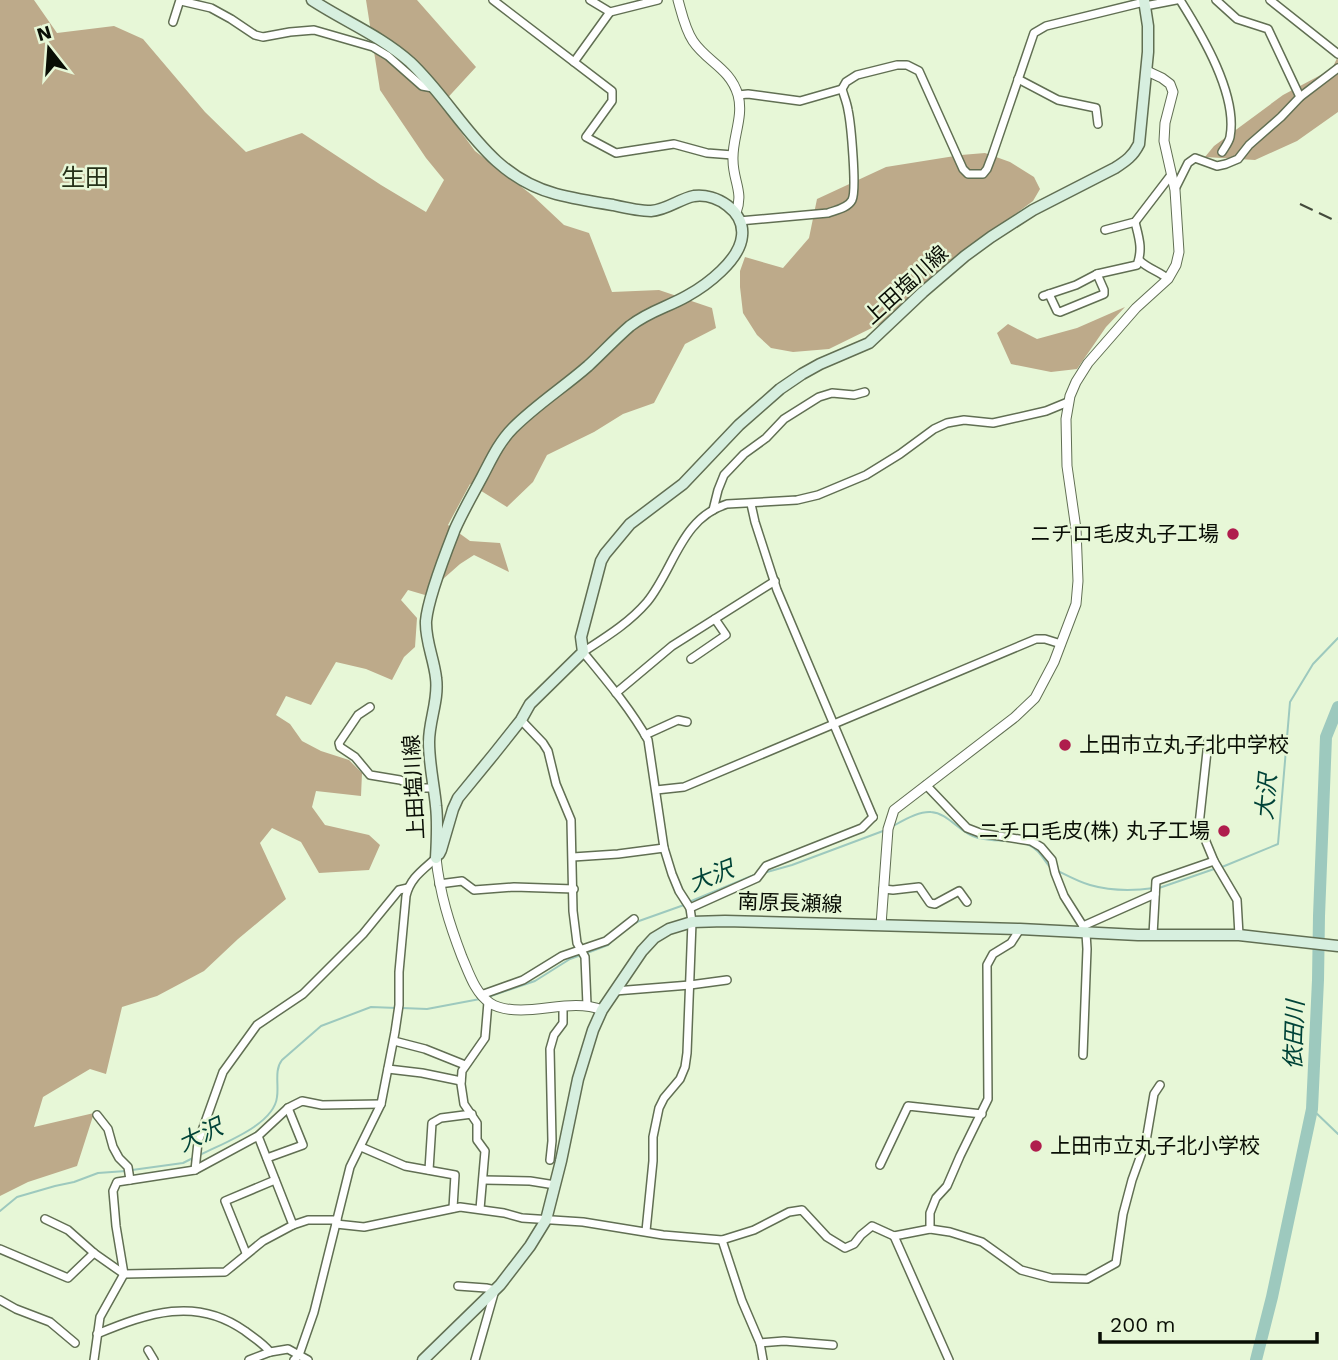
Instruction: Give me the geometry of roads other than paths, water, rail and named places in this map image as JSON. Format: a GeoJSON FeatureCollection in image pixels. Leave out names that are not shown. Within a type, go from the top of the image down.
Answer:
{"type":"FeatureCollection","features":[{"type":"Feature","properties":{"kind":"main road"},"geometry":{"type":"LineString","coordinates":[[312,0],[410,63],[480,146],[515,177],[534,186],[577,199],[640,210],[654,211],[686,198],[705,197],[723,203],[738,217]]}},
{"type":"Feature","properties":{"kind":"main road","name":"上田塩川線"},"geometry":{"type":"LineString","coordinates":[[436,858],[458,798],[521,720],[530,704],[583,652],[581,637],[601,561],[630,524],[683,484],[739,425],[780,389],[820,364],[869,343],[923,292],[991,237],[1033,210],[1126,161],[1134,154],[1139,144],[1147,71],[1148,26],[1144,3]]}},
{"type":"Feature","properties":{"kind":"main road","name":"上田塩川線"},"geometry":{"type":"LineString","coordinates":[[436,858],[437,822],[429,738],[437,695],[426,622],[429,605],[456,527],[498,447],[512,429],[587,367],[631,326],[657,310],[685,298],[714,278],[734,257],[740,246],[743,235],[738,217]]}},
{"type":"Feature","properties":{"kind":"main road","name":"南原長瀬線"},"geometry":{"type":"LineString","coordinates":[[422,1360],[495,1290],[530,1246],[546,1220],[578,1079],[593,1030],[602,1010],[642,951],[670,929],[710,920],[1084,929],[1153,935],[1239,935],[1338,946]]}},
{"type":"Feature","properties":{"kind":"street"},"geometry":{"type":"LineString","coordinates":[[173,22],[181,0],[211,8],[255,35],[263,37],[314,30],[373,47],[388,56],[422,86],[434,89]]}},
{"type":"Feature","properties":{"kind":"street"},"geometry":{"type":"LineString","coordinates":[[493,0],[612,91],[612,101],[586,137],[617,153],[674,144],[707,153],[733,155]]}},
{"type":"Feature","properties":{"kind":"street"},"geometry":{"type":"LineString","coordinates":[[590,0],[610,12]]}},
{"type":"Feature","properties":{"kind":"street"},"geometry":{"type":"LineString","coordinates":[[575,62],[610,12],[659,0]]}},
{"type":"Feature","properties":{"kind":"street"},"geometry":{"type":"LineString","coordinates":[[678,0],[687,30],[694,42],[724,71],[738,95],[740,113],[733,155],[740,197],[738,217],[828,213],[853,199],[849,111],[842,89]]}},
{"type":"Feature","properties":{"kind":"street"},"geometry":{"type":"LineString","coordinates":[[738,95],[800,101],[842,89],[846,82],[857,75],[907,65],[919,71],[964,169],[968,174],[983,174],[988,169],[1034,33],[1040,28],[1144,3],[1178,0],[1199,32],[1219,72],[1228,100],[1230,140],[1222,152]]}},
{"type":"Feature","properties":{"kind":"street"},"geometry":{"type":"LineString","coordinates":[[1216,0],[1237,19],[1268,29],[1300,97]]}},
{"type":"Feature","properties":{"kind":"street"},"geometry":{"type":"LineString","coordinates":[[1270,0],[1338,54]]}},
{"type":"Feature","properties":{"kind":"street"},"geometry":{"type":"LineString","coordinates":[[1175,190],[1188,163],[1195,158],[1217,166],[1238,159],[1300,97],[1338,68]]}},
{"type":"Feature","properties":{"kind":"street"},"geometry":{"type":"LineString","coordinates":[[881,925],[887,836],[894,810],[1015,717],[1035,698],[1054,662],[1076,604],[1076,529],[1067,466],[1068,402],[1088,363],[1127,318],[1168,279],[1176,265],[1178,252],[1175,190],[1164,141],[1165,123],[1173,92],[1170,84],[1147,71]]}},
{"type":"Feature","properties":{"kind":"street"},"geometry":{"type":"LineString","coordinates":[[1018,79],[1058,100],[1096,108],[1098,124]]}},
{"type":"Feature","properties":{"kind":"street"},"geometry":{"type":"LineString","coordinates":[[1105,230],[1135,222],[1171,175]]}},
{"type":"Feature","properties":{"kind":"street"},"geometry":{"type":"LineString","coordinates":[[1097,274],[1104,294],[1060,312],[1046,295],[1076,285],[1097,274],[1136,265],[1141,255],[1141,243],[1135,222]]}},
{"type":"Feature","properties":{"kind":"street"},"geometry":{"type":"LineString","coordinates":[[1139,260],[1168,279]]}},
{"type":"Feature","properties":{"kind":"street"},"geometry":{"type":"LineString","coordinates":[[713,510],[724,475],[784,419],[819,397],[832,393],[854,395],[865,392]]}},
{"type":"Feature","properties":{"kind":"street"},"geometry":{"type":"LineString","coordinates":[[646,1231],[653,1137],[659,1108],[685,1068],[692,922],[690,908],[679,891],[664,848],[648,740],[616,693],[583,652],[625,624],[647,601],[664,576],[680,544],[699,521],[713,510],[727,504],[797,500],[818,495],[866,475],[947,423],[964,419],[993,423],[1046,411],[1068,402]]}},
{"type":"Feature","properties":{"kind":"street"},"geometry":{"type":"LineString","coordinates":[[751,504],[775,581],[873,817]]}},
{"type":"Feature","properties":{"kind":"street"},"geometry":{"type":"LineString","coordinates":[[616,693],[672,646],[775,581]]}},
{"type":"Feature","properties":{"kind":"street"},"geometry":{"type":"LineString","coordinates":[[691,659],[726,635],[715,619]]}},
{"type":"Feature","properties":{"kind":"street"},"geometry":{"type":"LineString","coordinates":[[656,790],[684,787],[1036,639],[1061,644]]}},
{"type":"Feature","properties":{"kind":"street"},"geometry":{"type":"LineString","coordinates":[[370,707],[358,715],[339,743],[340,747],[355,757],[370,775],[400,780],[421,788],[434,788]]}},
{"type":"Feature","properties":{"kind":"street"},"geometry":{"type":"LineString","coordinates":[[521,720],[544,743],[556,784],[572,820],[573,911],[577,943],[585,957],[587,1005]]}},
{"type":"Feature","properties":{"kind":"street"},"geometry":{"type":"LineString","coordinates":[[645,735],[678,720],[687,722]]}},
{"type":"Feature","properties":{"kind":"street"},"geometry":{"type":"LineString","coordinates":[[1208,742],[1199,825],[1213,862],[1237,900],[1239,935]]}},
{"type":"Feature","properties":{"kind":"street"},"geometry":{"type":"LineString","coordinates":[[926,785],[967,828],[980,833],[1031,841],[1041,847],[1052,860],[1064,896],[1084,929],[1087,949],[1083,1055]]}},
{"type":"Feature","properties":{"kind":"street"},"geometry":{"type":"LineString","coordinates":[[873,817],[891,820]]}},
{"type":"Feature","properties":{"kind":"street"},"geometry":{"type":"LineString","coordinates":[[690,908],[757,878],[766,866],[862,828],[873,817]]}},
{"type":"Feature","properties":{"kind":"street"},"geometry":{"type":"LineString","coordinates":[[573,856],[664,848]]}},
{"type":"Feature","properties":{"kind":"street"},"geometry":{"type":"LineString","coordinates":[[436,858],[439,884],[449,923],[470,975],[488,1002],[500,1008],[520,1010],[587,1005],[602,1010]]}},
{"type":"Feature","properties":{"kind":"street"},"geometry":{"type":"LineString","coordinates":[[296,1357],[314,1312],[350,1167],[381,1104],[399,1005],[405,895],[413,878],[436,858]]}},
{"type":"Feature","properties":{"kind":"street"},"geometry":{"type":"LineString","coordinates":[[1153,935],[1156,881],[1213,862]]}},
{"type":"Feature","properties":{"kind":"street"},"geometry":{"type":"LineString","coordinates":[[439,884],[462,881],[474,890],[514,887],[574,889]]}},
{"type":"Feature","properties":{"kind":"street"},"geometry":{"type":"LineString","coordinates":[[883,889],[919,887],[930,903],[935,904],[959,891],[967,902]]}},
{"type":"Feature","properties":{"kind":"street"},"geometry":{"type":"LineString","coordinates":[[195,1170],[198,1142],[223,1072],[257,1025],[303,994],[363,934],[399,890],[408,888]]}},
{"type":"Feature","properties":{"kind":"street"},"geometry":{"type":"LineString","coordinates":[[1084,929],[1155,894]]}},
{"type":"Feature","properties":{"kind":"street"},"geometry":{"type":"LineString","coordinates":[[481,995],[523,980],[580,949],[606,941],[634,919]]}},
{"type":"Feature","properties":{"kind":"street"},"geometry":{"type":"LineString","coordinates":[[930,1229],[930,1213],[936,1198],[947,1186],[988,1099],[987,965],[993,954],[1010,943],[1020,929]]}},
{"type":"Feature","properties":{"kind":"street"},"geometry":{"type":"LineString","coordinates":[[615,991],[727,980]]}},
{"type":"Feature","properties":{"kind":"street"},"geometry":{"type":"LineString","coordinates":[[480,1209],[485,1151],[477,1140],[478,1123],[464,1104],[461,1081],[465,1065],[485,1038],[488,1002]]}},
{"type":"Feature","properties":{"kind":"street"},"geometry":{"type":"LineString","coordinates":[[550,1160],[550,1049],[554,1035],[563,1023],[563,1007]]}},
{"type":"Feature","properties":{"kind":"street"},"geometry":{"type":"LineString","coordinates":[[394,1041],[425,1049],[465,1065]]}},
{"type":"Feature","properties":{"kind":"street"},"geometry":{"type":"LineString","coordinates":[[388,1069],[461,1081]]}},
{"type":"Feature","properties":{"kind":"street"},"geometry":{"type":"LineString","coordinates":[[45,1219],[68,1230],[124,1274],[225,1272],[263,1241],[308,1220],[364,1227],[460,1207],[523,1218],[583,1222],[663,1235],[722,1240],[754,1230],[789,1212],[802,1210],[827,1237],[845,1248],[854,1244],[872,1226],[894,1236],[930,1229],[982,1242],[1021,1270],[1051,1278],[1087,1279],[1116,1263],[1123,1214],[1146,1141],[1154,1094],[1160,1085]]}},
{"type":"Feature","properties":{"kind":"street"},"geometry":{"type":"LineString","coordinates":[[94,1360],[100,1317],[124,1274],[113,1191],[117,1182],[195,1170],[258,1136],[288,1108],[302,1101],[322,1105],[381,1104]]}},
{"type":"Feature","properties":{"kind":"street"},"geometry":{"type":"LineString","coordinates":[[880,1165],[908,1106],[982,1114]]}},
{"type":"Feature","properties":{"kind":"street"},"geometry":{"type":"LineString","coordinates":[[267,1158],[303,1145],[288,1108]]}},
{"type":"Feature","properties":{"kind":"street"},"geometry":{"type":"LineString","coordinates":[[429,1170],[432,1123],[441,1118],[472,1114]]}},
{"type":"Feature","properties":{"kind":"street"},"geometry":{"type":"LineString","coordinates":[[97,1115],[108,1129],[119,1158],[128,1167],[130,1180]]}},
{"type":"Feature","properties":{"kind":"street"},"geometry":{"type":"LineString","coordinates":[[258,1136],[293,1225]]}},
{"type":"Feature","properties":{"kind":"street"},"geometry":{"type":"LineString","coordinates":[[361,1147],[405,1166],[455,1175],[453,1208]]}},
{"type":"Feature","properties":{"kind":"street"},"geometry":{"type":"LineString","coordinates":[[246,1253],[225,1201],[275,1180]]}},
{"type":"Feature","properties":{"kind":"street"},"geometry":{"type":"LineString","coordinates":[[483,1180],[530,1181],[555,1185]]}},
{"type":"Feature","properties":{"kind":"street"},"geometry":{"type":"LineString","coordinates":[[894,1236],[949,1360]]}},
{"type":"Feature","properties":{"kind":"street"},"geometry":{"type":"LineString","coordinates":[[722,1240],[742,1301],[761,1343],[763,1360]]}},
{"type":"Feature","properties":{"kind":"street"},"geometry":{"type":"LineString","coordinates":[[0,1249],[68,1278],[94,1253]]}},
{"type":"Feature","properties":{"kind":"street"},"geometry":{"type":"LineString","coordinates":[[458,1286],[495,1290],[475,1360]]}},
{"type":"Feature","properties":{"kind":"street"},"geometry":{"type":"LineString","coordinates":[[0,1300],[50,1322],[75,1343]]}},
{"type":"Feature","properties":{"kind":"street"},"geometry":{"type":"LineString","coordinates":[[97,1334],[151,1314],[197,1311],[230,1321],[265,1345],[270,1352]]}},
{"type":"Feature","properties":{"kind":"street"},"geometry":{"type":"LineString","coordinates":[[761,1343],[784,1341],[833,1345]]}},
{"type":"Feature","properties":{"kind":"street"},"geometry":{"type":"LineString","coordinates":[[249,1360],[288,1349],[296,1357],[308,1360]]}},
{"type":"Feature","properties":{"kind":"street"},"geometry":{"type":"LineString","coordinates":[[148,1350],[154,1360]]}},
{"type":"Feature","properties":{"kind":"waterway","name":"大沢"},"geometry":{"type":"LineString","coordinates":[[1222,867],[1278,844],[1290,702],[1313,664],[1338,638]]}},
{"type":"Feature","properties":{"kind":"waterway","name":"依田川"},"geometry":{"type":"LineString","coordinates":[[1256,1360],[1312,1109],[1326,737],[1338,707]]}},
{"type":"Feature","properties":{"kind":"waterway","name":"大沢"},"geometry":{"type":"LineString","coordinates":[[895,825],[922,813],[937,813],[972,836],[1027,844],[1038,851],[1050,867]]}},
{"type":"Feature","properties":{"kind":"waterway","name":"大沢"},"geometry":{"type":"LineString","coordinates":[[767,872],[883,831]]}},
{"type":"Feature","properties":{"kind":"waterway","name":"大沢"},"geometry":{"type":"LineString","coordinates":[[1159,888],[1217,868]]}},
{"type":"Feature","properties":{"kind":"waterway","name":"大沢"},"geometry":{"type":"LineString","coordinates":[[1058,871],[1090,885],[1106,888],[1154,888]]}},
{"type":"Feature","properties":{"kind":"waterway","name":"大沢"},"geometry":{"type":"LineString","coordinates":[[689,902],[754,875]]}},
{"type":"Feature","properties":{"kind":"waterway","name":"大沢"},"geometry":{"type":"LineString","coordinates":[[633,924],[684,905]]}},
{"type":"Feature","properties":{"kind":"waterway","name":"大沢"},"geometry":{"type":"LineString","coordinates":[[587,953],[608,945],[615,938]]}},
{"type":"Feature","properties":{"kind":"waterway","name":"大沢"},"geometry":{"type":"LineString","coordinates":[[488,997],[535,981],[581,955]]}},
{"type":"Feature","properties":{"kind":"waterway","name":"大沢"},"geometry":{"type":"LineString","coordinates":[[402,1008],[427,1009],[480,999]]}},
{"type":"Feature","properties":{"kind":"waterway","name":"大沢"},"geometry":{"type":"LineString","coordinates":[[200,1155],[234,1139],[267,1116],[277,1097],[277,1073],[282,1060],[321,1026],[371,1007],[397,1008]]}},
{"type":"Feature","properties":{"kind":"waterway"},"geometry":{"type":"LineString","coordinates":[[1312,1109],[1338,1134]]}},
{"type":"Feature","properties":{"kind":"waterway","name":"大沢"},"geometry":{"type":"LineString","coordinates":[[132,1170],[183,1163],[195,1157]]}},
{"type":"Feature","properties":{"kind":"waterway","name":"大沢"},"geometry":{"type":"LineString","coordinates":[[0,1211],[17,1197],[98,1173],[126,1171]]}},
{"type":"Feature","properties":{"kind":"railway"},"geometry":{"type":"LineString","coordinates":[[1300,204],[1338,222]]}},
{"type":"Feature","properties":{"kind":"place","name":"ニチロ毛皮丸子工場"},"geometry":{"type":"Point","coordinates":[1233,534]}},
{"type":"Feature","properties":{"kind":"place","name":"上田市立丸子北中学校"},"geometry":{"type":"Point","coordinates":[1065,745]}},
{"type":"Feature","properties":{"kind":"place","name":"ニチロ毛皮(株) 丸子工場"},"geometry":{"type":"Point","coordinates":[1224,831]}},
{"type":"Feature","properties":{"kind":"place","name":"上田市立丸子北小学校"},"geometry":{"type":"Point","coordinates":[1036,1146]}},
{"type":"Feature","properties":{"kind":"district","name":"生田"},"geometry":{"type":"Point","coordinates":[85,178]}}]}
